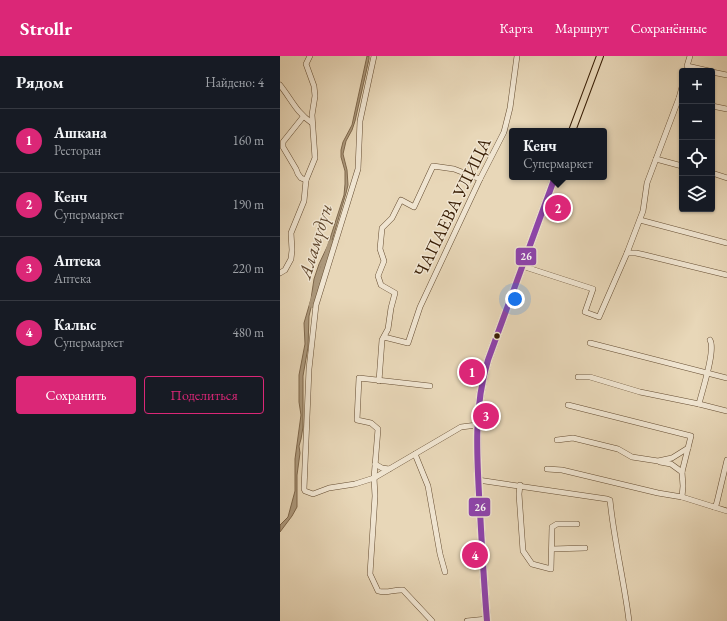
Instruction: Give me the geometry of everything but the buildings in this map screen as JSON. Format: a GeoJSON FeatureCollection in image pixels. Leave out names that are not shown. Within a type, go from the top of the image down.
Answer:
{"type":"FeatureCollection","features":[{"type":"Feature","properties":{"kind":"main road"},"geometry":{"type":"LineString","coordinates":[[573,128],[600,56]]}},
{"type":"Feature","properties":{"kind":"main road"},"geometry":{"type":"LineString","coordinates":[[487,620],[478,480],[477,425],[479,398],[483,377],[500,326],[554,180]]}},
{"type":"Feature","properties":{"kind":"street"},"geometry":{"type":"LineString","coordinates":[[280,274],[285,270],[291,258],[291,233],[304,201],[306,180],[315,158],[312,116],[315,96],[314,86],[306,64],[310,56]]}},
{"type":"Feature","properties":{"kind":"street"},"geometry":{"type":"LineString","coordinates":[[374,56],[360,121],[358,169],[316,305],[309,369],[305,492],[313,494],[329,488],[355,484],[374,478],[461,427],[477,425]]}},
{"type":"Feature","properties":{"kind":"street","name":"ЧАПАЕВА УЛИЦА"},"geometry":{"type":"LineString","coordinates":[[384,337],[408,343],[420,307],[480,179],[504,132],[510,108],[517,56]]}},
{"type":"Feature","properties":{"kind":"street"},"geometry":{"type":"LineString","coordinates":[[687,68],[690,56]]}},
{"type":"Feature","properties":{"kind":"street"},"geometry":{"type":"LineString","coordinates":[[715,72],[727,75]]}},
{"type":"Feature","properties":{"kind":"street"},"geometry":{"type":"LineString","coordinates":[[280,85],[303,117],[312,123]]}},
{"type":"Feature","properties":{"kind":"street"},"geometry":{"type":"LineString","coordinates":[[522,266],[592,289],[585,312],[599,317],[640,220],[644,206],[646,188],[679,103]]}},
{"type":"Feature","properties":{"kind":"street"},"geometry":{"type":"LineString","coordinates":[[715,107],[727,110]]}},
{"type":"Feature","properties":{"kind":"street"},"geometry":{"type":"LineString","coordinates":[[303,117],[283,142],[283,147],[298,174],[301,178],[306,180]]}},
{"type":"Feature","properties":{"kind":"street"},"geometry":{"type":"LineString","coordinates":[[656,159],[679,165]]}},
{"type":"Feature","properties":{"kind":"street"},"geometry":{"type":"LineString","coordinates":[[380,382],[382,340],[388,329],[395,293],[380,285],[378,276],[384,261],[380,249],[382,228],[392,218],[401,200],[414,207],[433,166],[454,169],[480,179]]}},
{"type":"Feature","properties":{"kind":"street"},"geometry":{"type":"LineString","coordinates":[[715,174],[727,178]]}},
{"type":"Feature","properties":{"kind":"street"},"geometry":{"type":"LineString","coordinates":[[640,220],[727,243]]}},
{"type":"Feature","properties":{"kind":"street"},"geometry":{"type":"LineString","coordinates":[[627,253],[636,253],[727,275]]}},
{"type":"Feature","properties":{"kind":"street"},"geometry":{"type":"LineString","coordinates":[[699,404],[713,348],[713,344],[710,340]]}},
{"type":"Feature","properties":{"kind":"street"},"geometry":{"type":"LineString","coordinates":[[590,343],[727,378]]}},
{"type":"Feature","properties":{"kind":"street"},"geometry":{"type":"LineString","coordinates":[[578,377],[590,377],[640,392],[727,411]]}},
{"type":"Feature","properties":{"kind":"street"},"geometry":{"type":"LineString","coordinates":[[430,386],[380,382],[359,378],[357,420],[371,423],[378,429],[374,478],[375,496],[370,574],[378,592],[384,593],[399,589],[403,590],[432,621]]}},
{"type":"Feature","properties":{"kind":"street"},"geometry":{"type":"LineString","coordinates":[[568,405],[691,436],[682,472],[682,497]]}},
{"type":"Feature","properties":{"kind":"street"},"geometry":{"type":"LineString","coordinates":[[557,440],[573,438],[618,449],[632,457],[671,464],[682,472]]}},
{"type":"Feature","properties":{"kind":"street"},"geometry":{"type":"LineString","coordinates":[[658,461],[672,458],[688,448]]}},
{"type":"Feature","properties":{"kind":"street"},"geometry":{"type":"LineString","coordinates":[[415,454],[428,486],[440,554],[445,572]]}},
{"type":"Feature","properties":{"kind":"street"},"geometry":{"type":"LineString","coordinates":[[714,507],[717,502],[727,460]]}},
{"type":"Feature","properties":{"kind":"street"},"geometry":{"type":"LineString","coordinates":[[375,464],[382,468],[389,469]]}},
{"type":"Feature","properties":{"kind":"street"},"geometry":{"type":"LineString","coordinates":[[547,469],[562,470],[650,492],[682,497],[727,511]]}},
{"type":"Feature","properties":{"kind":"street"},"geometry":{"type":"LineString","coordinates":[[478,480],[607,498],[610,500],[612,524],[621,567],[629,621]]}},
{"type":"Feature","properties":{"kind":"street"},"geometry":{"type":"LineString","coordinates":[[520,485],[519,494],[523,551],[532,564],[551,569],[552,527],[557,524],[577,524]]}},
{"type":"Feature","properties":{"kind":"street"},"geometry":{"type":"LineString","coordinates":[[552,549],[585,548]]}},
{"type":"Feature","properties":{"kind":"street"},"geometry":{"type":"LineString","coordinates":[[467,621],[487,620]]}},
{"type":"Feature","properties":{"kind":"shaded area"},"geometry":{"type":"Polygon","coordinates":[[[367,56],[369,56],[369,59],[355,121],[346,141],[343,154],[347,170],[348,185],[331,244],[321,267],[309,316],[308,347],[303,376],[303,427],[299,446],[300,453],[297,475],[297,507],[280,532],[280,525],[288,517],[295,491],[295,459],[301,415],[299,402],[299,375],[305,344],[304,323],[311,299],[314,279],[328,245],[344,195],[345,171],[341,157],[341,150],[343,142],[352,125],[367,56]]]}},
{"type":"Feature","properties":{"kind":"waterway","name":"Аламүдүн"},"geometry":{"type":"LineString","coordinates":[[312,305],[331,243]]}},
{"type":"Feature","properties":{"kind":"transit line","name":"26"},"geometry":{"type":"LineString","coordinates":[[487,621],[477,454],[480,397],[488,360],[554,180]]}},
{"type":"Feature","properties":{"kind":"place","name":"Кенч"},"geometry":{"type":"Point","coordinates":[558,208]}},
{"type":"Feature","properties":{"kind":"place","name":"Ашкана"},"geometry":{"type":"Point","coordinates":[472,372]}},
{"type":"Feature","properties":{"kind":"place","name":"Аптека"},"geometry":{"type":"Point","coordinates":[486,416]}},
{"type":"Feature","properties":{"kind":"place","name":"Калыс"},"geometry":{"type":"Point","coordinates":[475,555]}}]}
